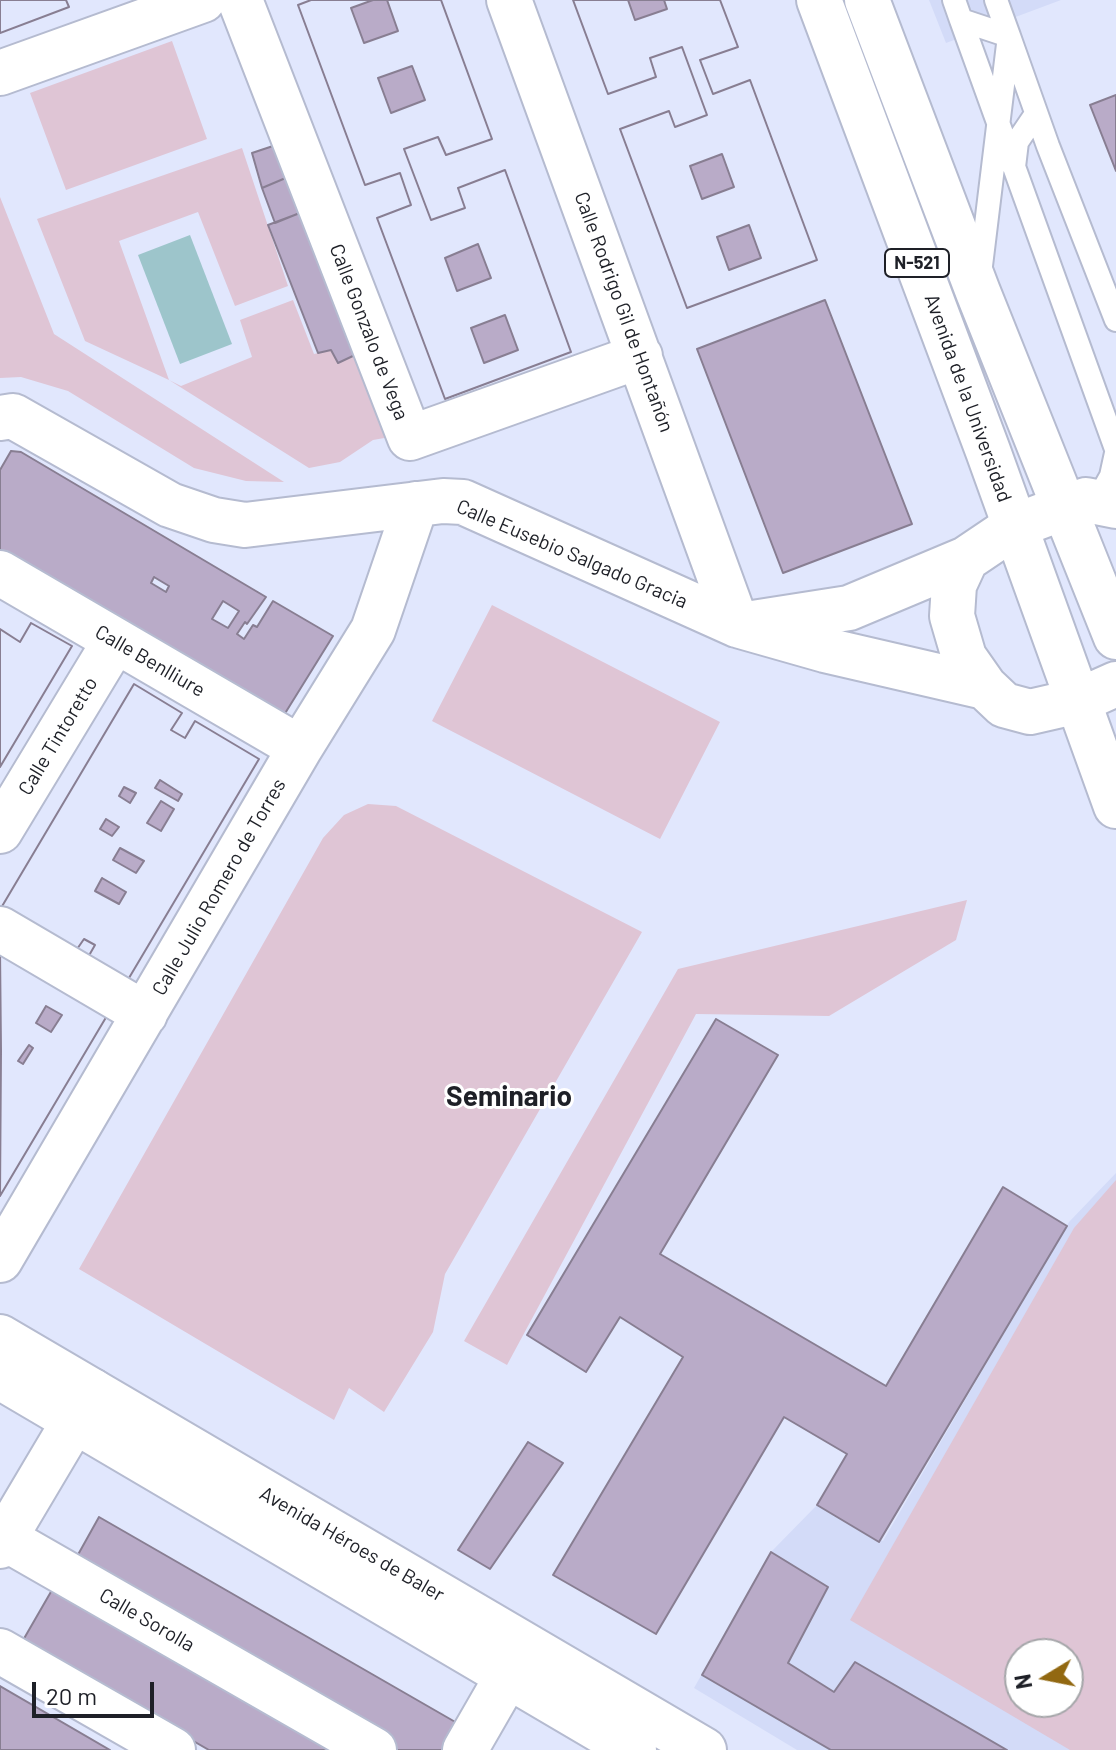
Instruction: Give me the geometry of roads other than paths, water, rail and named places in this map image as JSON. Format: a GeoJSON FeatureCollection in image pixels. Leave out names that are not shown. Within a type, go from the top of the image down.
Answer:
{"type":"FeatureCollection","features":[{"type":"Feature","properties":{"kind":"street"},"geometry":{"type":"LineString","coordinates":[[0,73],[203,0]]}},
{"type":"Feature","properties":{"kind":"street","name":"Calle Gonzalo de Vega"},"geometry":{"type":"LineString","coordinates":[[240,0],[410,438],[640,356]]}},
{"type":"Feature","properties":{"kind":"street","name":"Calle Rodrigo Gil de Hontañón"},"geometry":{"type":"LineString","coordinates":[[509,0],[737,625]]}},
{"type":"Feature","properties":{"kind":"street","name":"Avenida de la Universidad"},"geometry":{"type":"LineString","coordinates":[[819,0],[1015,526],[1097,693],[1116,806]]}},
{"type":"Feature","properties":{"kind":"street","name":"N-521"},"geometry":{"type":"LineString","coordinates":[[867,0],[978,292],[1092,505],[1116,637]]}},
{"type":"Feature","properties":{"kind":"street","name":"Calle Eusebio Salgado Gracia"},"geometry":{"type":"LineString","coordinates":[[0,418],[13,416],[170,505],[214,520],[245,525],[443,501],[463,502],[737,625],[825,650],[985,687],[1004,705],[1030,712],[1097,693]]}},
{"type":"Feature","properties":{"kind":"street","name":"Calle Julio Romero de Torres"},"geometry":{"type":"LineString","coordinates":[[0,1260],[300,748],[373,630],[416,504]]}},
{"type":"Feature","properties":{"kind":"street","name":"Avenida de la Universidad"},"geometry":{"type":"LineString","coordinates":[[1015,526],[1092,505]]}},
{"type":"Feature","properties":{"kind":"street"},"geometry":{"type":"LineString","coordinates":[[737,625],[849,608],[966,559],[1015,526]]}},
{"type":"Feature","properties":{"kind":"street"},"geometry":{"type":"LineString","coordinates":[[966,559],[954,585],[952,616],[964,657],[985,687]]}},
{"type":"Feature","properties":{"kind":"street","name":"Calle Benlliure"},"geometry":{"type":"LineString","coordinates":[[0,573],[300,748]]}},
{"type":"Feature","properties":{"kind":"street","name":"Calle Tintoretto"},"geometry":{"type":"LineString","coordinates":[[0,831],[115,641]]}},
{"type":"Feature","properties":{"kind":"street"},"geometry":{"type":"LineString","coordinates":[[0,929],[145,1014]]}},
{"type":"Feature","properties":{"kind":"street","name":"Avenida Héroes de Baler"},"geometry":{"type":"LineString","coordinates":[[0,1337],[83,1406],[507,1677],[634,1750]]}},
{"type":"Feature","properties":{"kind":"street","name":"Avenida Héroes de Baler"},"geometry":{"type":"LineString","coordinates":[[0,1377],[83,1406],[704,1750]]}},
{"type":"Feature","properties":{"kind":"street"},"geometry":{"type":"LineString","coordinates":[[2,1542],[83,1406]]}},
{"type":"Feature","properties":{"kind":"street","name":"Calle Sorolla"},"geometry":{"type":"LineString","coordinates":[[2,1542],[374,1750]]}},
{"type":"Feature","properties":{"kind":"street"},"geometry":{"type":"LineString","coordinates":[[0,1651],[173,1750]]}},
{"type":"Feature","properties":{"kind":"street"},"geometry":{"type":"LineString","coordinates":[[465,1750],[507,1677]]}},
{"type":"Feature","properties":{"kind":"lane"},"geometry":{"type":"LineString","coordinates":[[996,0],[1036,114],[1116,320]]}},
{"type":"Feature","properties":{"kind":"lane"},"geometry":{"type":"LineString","coordinates":[[958,10],[1009,36]]}},
{"type":"Feature","properties":{"kind":"lane"},"geometry":{"type":"LineString","coordinates":[[958,10],[1116,451],[1111,476],[1092,505]]}},
{"type":"Feature","properties":{"kind":"lane"},"geometry":{"type":"LineString","coordinates":[[978,292],[1009,36]]}},
{"type":"Feature","properties":{"kind":"lane"},"geometry":{"type":"LineString","coordinates":[[1014,167],[1017,142],[1036,114]]}},
{"type":"Feature","properties":{"kind":"district","name":"Seminario"},"geometry":{"type":"Point","coordinates":[509,1097]}}]}
